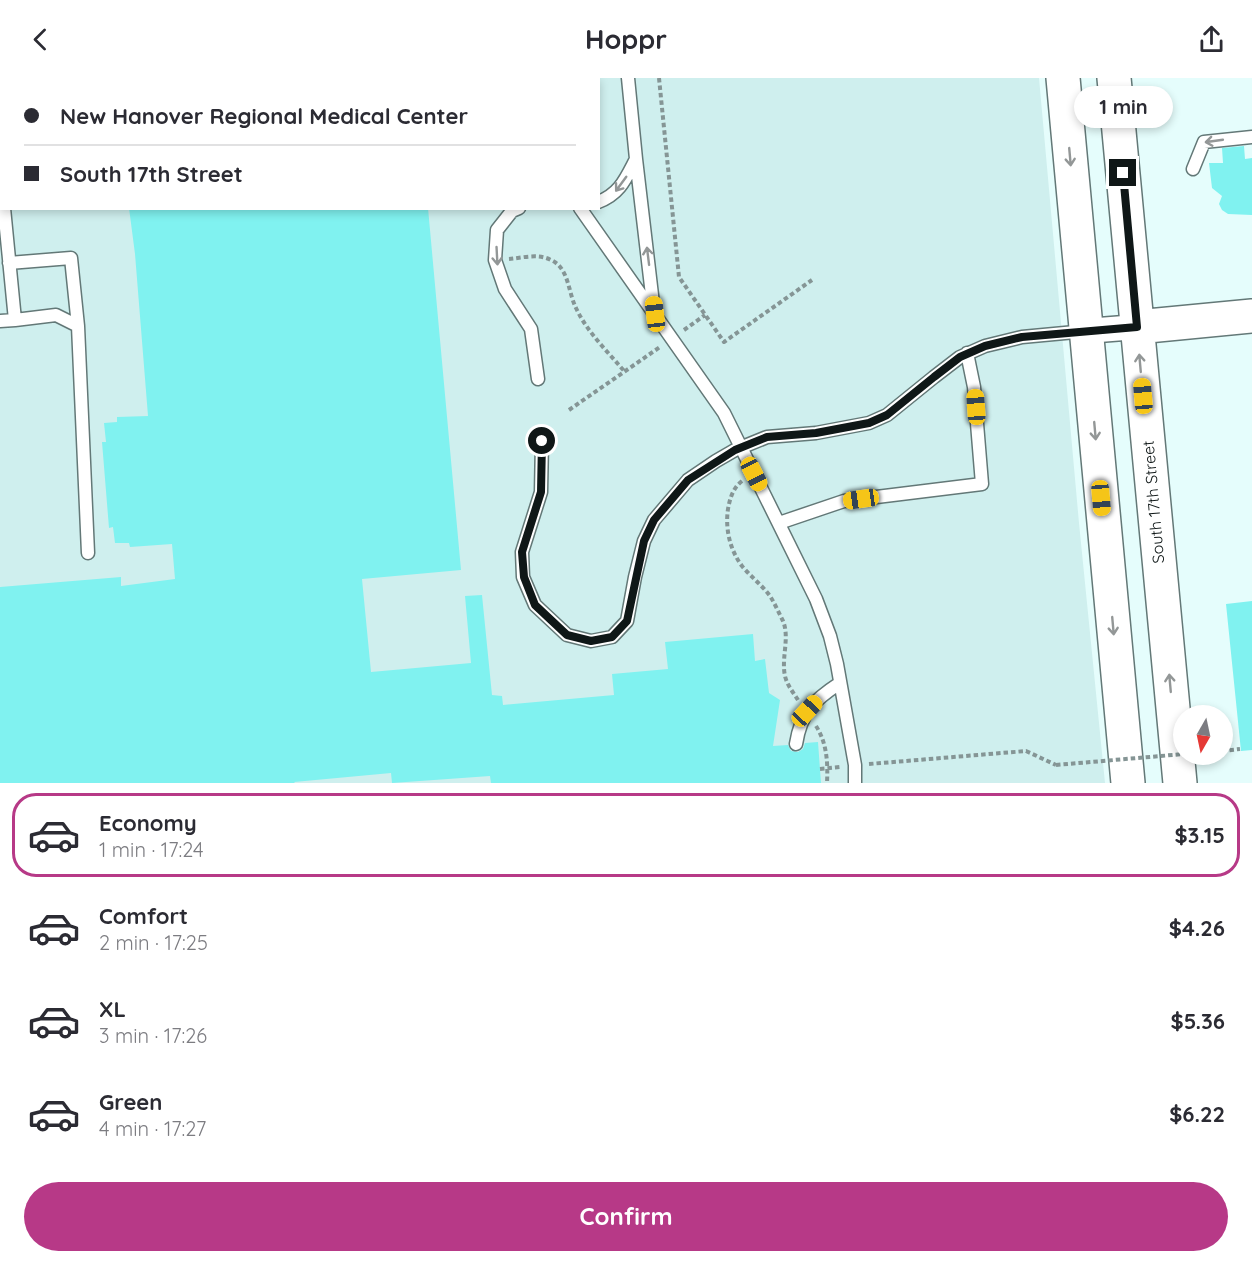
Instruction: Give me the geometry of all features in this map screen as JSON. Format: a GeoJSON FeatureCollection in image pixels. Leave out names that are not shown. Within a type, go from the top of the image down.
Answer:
{"type":"FeatureCollection","features":[{"type":"Feature","properties":{"kind":"main road"},"geometry":{"type":"LineString","coordinates":[[1063,78],[1128,783]]}},
{"type":"Feature","properties":{"kind":"main road","name":"South 17th Street"},"geometry":{"type":"LineString","coordinates":[[1114,78],[1180,783]]}},
{"type":"Feature","properties":{"kind":"main road"},"geometry":{"type":"LineString","coordinates":[[1137,327],[1252,316]]}},
{"type":"Feature","properties":{"kind":"street"},"geometry":{"type":"LineString","coordinates":[[1086,331],[1137,327]]}},
{"type":"Feature","properties":{"kind":"lane"},"geometry":{"type":"LineString","coordinates":[[628,78],[655,314]]}},
{"type":"Feature","properties":{"kind":"lane"},"geometry":{"type":"LineString","coordinates":[[1193,169],[1204,142],[1252,137]]}},
{"type":"Feature","properties":{"kind":"lane"},"geometry":{"type":"LineString","coordinates":[[600,201],[609,198],[621,187],[636,159]]}},
{"type":"Feature","properties":{"kind":"lane"},"geometry":{"type":"LineString","coordinates":[[4,210],[15,320]]}},
{"type":"Feature","properties":{"kind":"lane"},"geometry":{"type":"LineString","coordinates":[[514,210],[497,230],[495,260],[505,289],[531,329],[538,379]]}},
{"type":"Feature","properties":{"kind":"lane"},"geometry":{"type":"LineString","coordinates":[[581,210],[734,429],[816,599],[830,636],[840,683],[855,765],[855,783]]}},
{"type":"Feature","properties":{"kind":"lane"},"geometry":{"type":"LineString","coordinates":[[9,263],[71,258],[78,326],[88,553]]}},
{"type":"Feature","properties":{"kind":"lane"},"geometry":{"type":"LineString","coordinates":[[0,321],[56,315],[78,326]]}},
{"type":"Feature","properties":{"kind":"lane"},"geometry":{"type":"LineString","coordinates":[[542,441],[541,492],[522,552],[524,577],[535,605],[567,635],[591,641],[612,637],[627,621],[644,541],[654,520],[688,480],[716,461],[741,447],[767,437],[816,433],[869,423],[887,415],[968,353],[985,346],[1022,337],[1086,331]]}},
{"type":"Feature","properties":{"kind":"lane"},"geometry":{"type":"LineString","coordinates":[[779,523],[844,501],[982,484],[974,387],[968,353]]}},
{"type":"Feature","properties":{"kind":"lane"},"geometry":{"type":"LineString","coordinates":[[796,744],[798,729],[807,711],[822,695],[840,683]]}},
{"type":"Feature","properties":{"kind":"path"},"geometry":{"type":"LineString","coordinates":[[659,78],[679,278],[724,342],[812,279]]}},
{"type":"Feature","properties":{"kind":"path"},"geometry":{"type":"LineString","coordinates":[[495,260],[534,256],[553,260],[564,272],[582,321],[625,372]]}},
{"type":"Feature","properties":{"kind":"path"},"geometry":{"type":"LineString","coordinates":[[569,410],[705,315]]}},
{"type":"Feature","properties":{"kind":"path"},"geometry":{"type":"LineString","coordinates":[[754,474],[736,486],[733,493],[727,521],[729,537],[734,553],[772,599],[784,624],[785,675],[789,688],[807,711],[824,741],[828,768],[827,783]]}},
{"type":"Feature","properties":{"kind":"path"},"geometry":{"type":"LineString","coordinates":[[1233,750],[1240,749]]}},
{"type":"Feature","properties":{"kind":"path"},"geometry":{"type":"LineString","coordinates":[[820,769],[1026,751],[1056,765],[1173,755]]}},
{"type":"Feature","properties":{"kind":"shaded area"},"geometry":{"type":"Polygon","coordinates":[[[600,78],[1039,78],[1105,783],[0,783],[0,210],[600,210],[600,78]]]}},
{"type":"Feature","properties":{"kind":"building"},"geometry":{"type":"Polygon","coordinates":[[[1244,146],[1245,159],[1252,158],[1252,215],[1228,214],[1219,204],[1222,196],[1212,188],[1209,163],[1223,163],[1222,148],[1244,146]]]}},
{"type":"Feature","properties":{"kind":"building"},"geometry":{"type":"Polygon","coordinates":[[[129,210],[428,210],[461,570],[362,579],[371,672],[471,663],[465,596],[482,595],[492,695],[502,696],[503,705],[614,695],[612,674],[668,669],[665,642],[753,634],[755,661],[765,659],[769,693],[780,700],[773,746],[788,745],[791,751],[798,752],[803,749],[805,743],[818,742],[821,783],[491,783],[490,776],[392,783],[391,773],[295,783],[0,783],[0,587],[121,577],[121,586],[175,579],[172,544],[130,547],[129,543],[115,543],[113,527],[109,528],[102,442],[106,442],[104,423],[117,422],[117,417],[148,416],[129,210]]]}},
{"type":"Feature","properties":{"kind":"building"},"geometry":{"type":"Polygon","coordinates":[[[1252,601],[1252,750],[1241,751],[1226,604],[1252,601]]]}},
{"type":"Feature","properties":{"kind":"route"},"geometry":{"type":"LineString","coordinates":[[542,441],[541,492],[522,552],[524,577],[535,605],[567,635],[591,641],[612,637],[627,621],[644,541],[654,520],[688,480],[716,461],[735,450],[767,437],[816,433],[869,423],[887,415],[908,400],[960,357],[985,346],[1022,337],[1137,327],[1123,173]]}}]}
